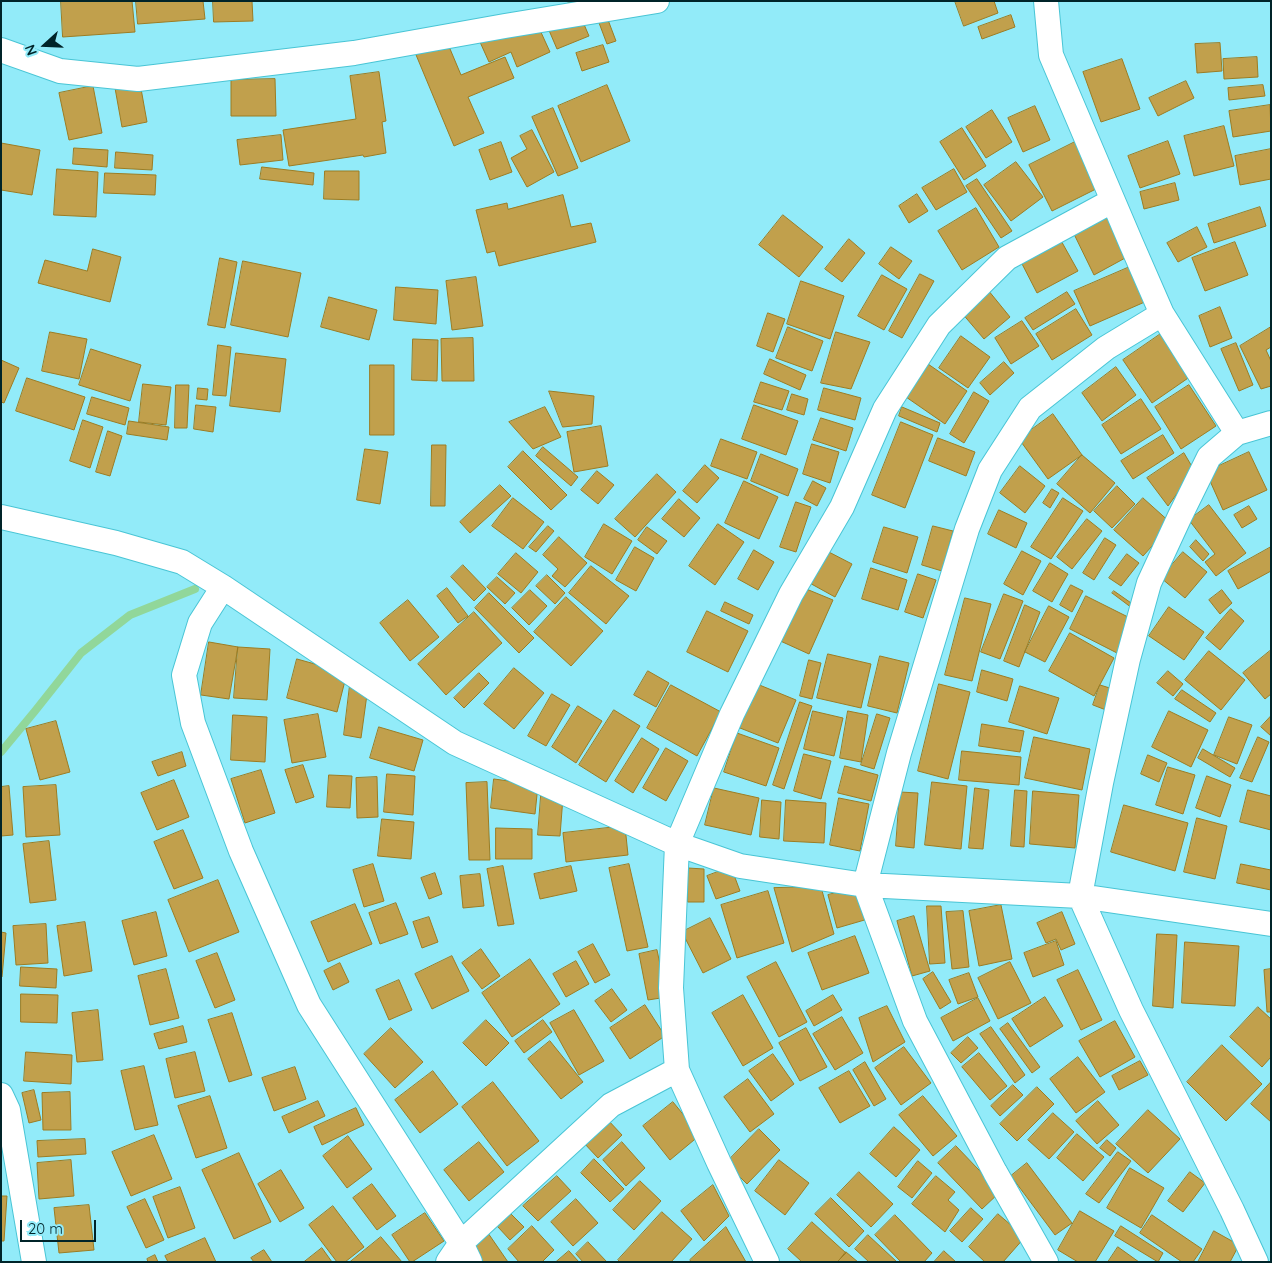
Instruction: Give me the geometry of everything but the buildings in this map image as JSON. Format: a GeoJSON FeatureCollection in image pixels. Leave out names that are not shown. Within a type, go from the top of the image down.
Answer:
{"type":"FeatureCollection","features":[{"type":"Feature","properties":{"kind":"street"},"geometry":{"type":"LineString","coordinates":[[1,50],[60,71],[138,79],[354,53],[631,3],[657,1]]}},
{"type":"Feature","properties":{"kind":"street"},"geometry":{"type":"LineString","coordinates":[[1046,1],[1051,55],[1112,201],[1162,314],[1237,433]]}},
{"type":"Feature","properties":{"kind":"street"},"geometry":{"type":"LineString","coordinates":[[767,1262],[719,1163],[678,1070],[671,988],[677,844],[732,714],[791,594],[842,507],[884,409],[939,325],[1007,258],[1112,201]]}},
{"type":"Feature","properties":{"kind":"street"},"geometry":{"type":"LineString","coordinates":[[1046,1262],[995,1172],[915,1021],[865,885],[899,753],[967,529],[990,470],[1030,408],[1106,348],[1162,314]]}},
{"type":"Feature","properties":{"kind":"street"},"geometry":{"type":"LineString","coordinates":[[1256,1262],[1232,1210],[1131,1010],[1080,896],[1101,783],[1126,669],[1149,583],[1209,457],[1237,433],[1271,423]]}},
{"type":"Feature","properties":{"kind":"street"},"geometry":{"type":"LineString","coordinates":[[1,517],[116,543],[182,562],[455,744],[677,844],[740,866],[865,885],[1080,896],[1271,924]]}},
{"type":"Feature","properties":{"kind":"street"},"geometry":{"type":"LineString","coordinates":[[222,587],[200,623],[184,675],[194,723],[241,851],[309,1005],[460,1256],[611,1105],[678,1070]]}},
{"type":"Feature","properties":{"kind":"street"},"geometry":{"type":"LineString","coordinates":[[1,1095],[8,1110],[34,1262]]}},
{"type":"Feature","properties":{"kind":"waterway"},"geometry":{"type":"LineString","coordinates":[[1,752],[81,653],[130,615],[195,589]]}}]}
